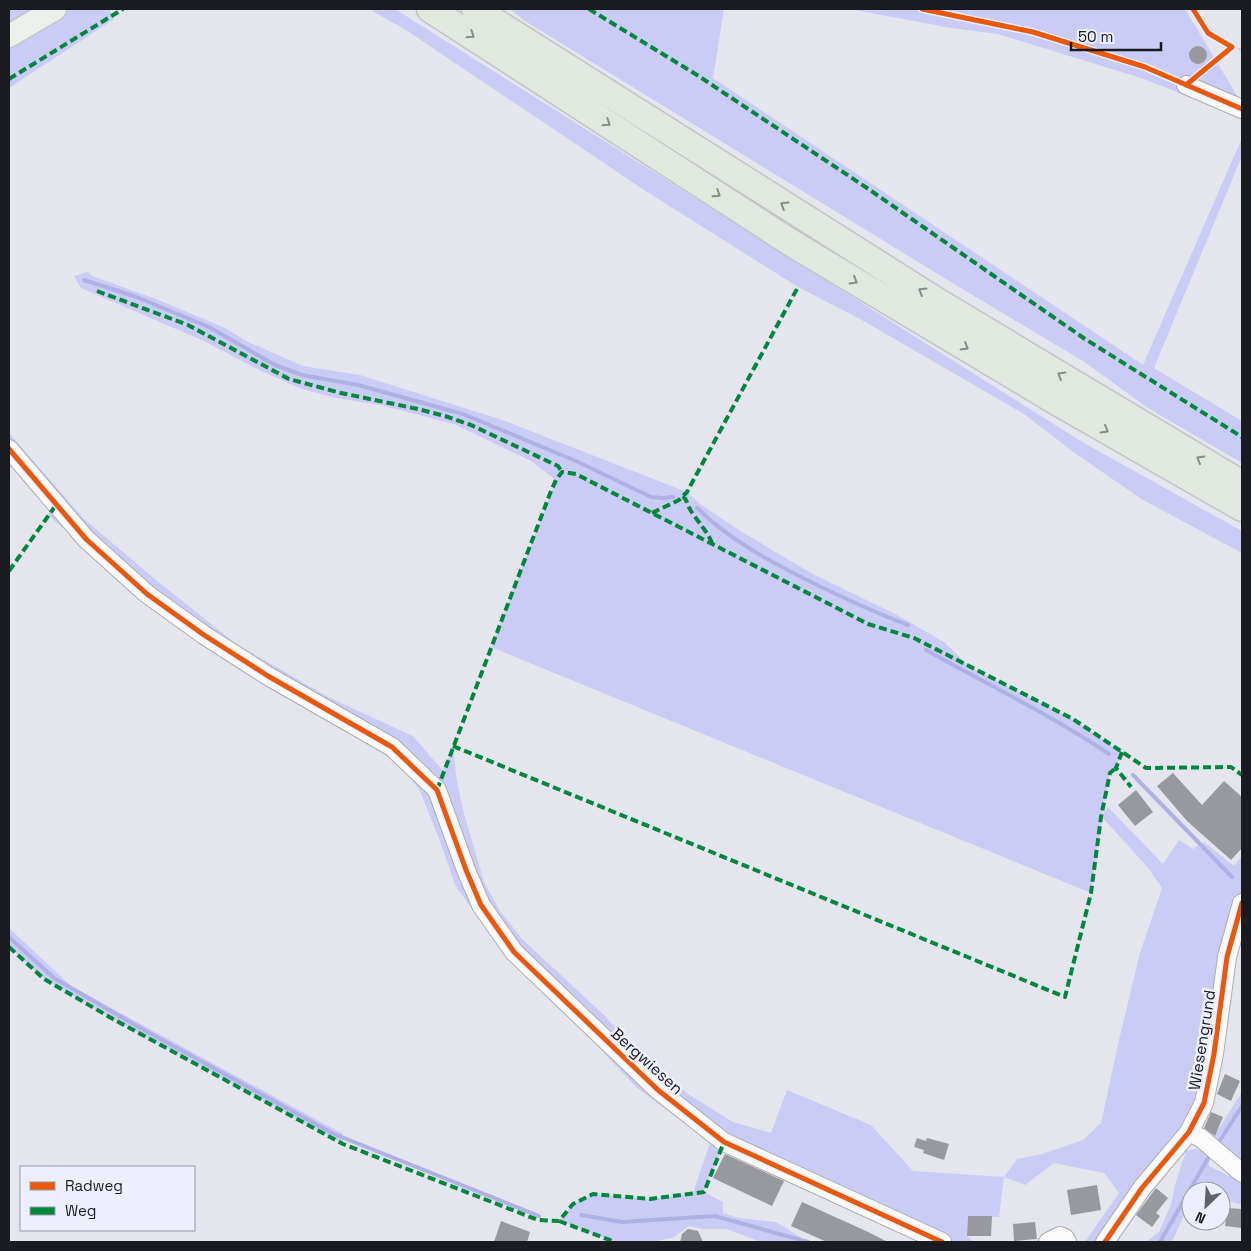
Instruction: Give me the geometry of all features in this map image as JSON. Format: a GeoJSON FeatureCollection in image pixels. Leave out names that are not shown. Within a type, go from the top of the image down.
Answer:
{"type":"FeatureCollection","features":[{"type":"Feature","properties":{"kind":"highway"},"geometry":{"type":"LineString","coordinates":[[430,9],[793,244],[1052,399],[1242,508]]}},
{"type":"Feature","properties":{"kind":"highway"},"geometry":{"type":"LineString","coordinates":[[475,9],[940,303],[1242,484]]}},
{"type":"Feature","properties":{"kind":"main road"},"geometry":{"type":"LineString","coordinates":[[9,36],[55,9]]}},
{"type":"Feature","properties":{"kind":"street"},"geometry":{"type":"LineString","coordinates":[[1186,85],[1242,109]]}},
{"type":"Feature","properties":{"kind":"street","name":"Bergwiesen"},"geometry":{"type":"LineString","coordinates":[[9,449],[86,539],[147,594],[204,635],[268,676],[392,747],[436,790],[481,906],[514,952],[658,1090],[724,1142],[935,1241]]}},
{"type":"Feature","properties":{"kind":"street","name":"Wiesengrund"},"geometry":{"type":"LineString","coordinates":[[1105,1242],[1142,1188],[1195,1135],[1214,1054],[1227,957],[1242,903]]}},
{"type":"Feature","properties":{"kind":"street"},"geometry":{"type":"LineString","coordinates":[[1195,1135],[1242,1173]]}},
{"type":"Feature","properties":{"kind":"street"},"geometry":{"type":"LineString","coordinates":[[1048,1242],[1060,1236],[1065,1238],[1067,1242]]}},
{"type":"Feature","properties":{"kind":"path"},"geometry":{"type":"LineString","coordinates":[[1232,47],[1242,50]]}},
{"type":"Feature","properties":{"kind":"shaded area"},"geometry":{"type":"Polygon","coordinates":[[[9,9],[37,9],[9,27],[9,9]]]}},
{"type":"Feature","properties":{"kind":"shaded area"},"geometry":{"type":"Polygon","coordinates":[[[61,9],[109,9],[114,19],[9,88],[9,36],[61,9]]]}},
{"type":"Feature","properties":{"kind":"shaded area"},"geometry":{"type":"Polygon","coordinates":[[[369,9],[395,9],[1084,443],[1242,531],[1242,553],[1143,500],[1076,454],[1024,414],[860,319],[798,287],[644,190],[406,30],[369,9]]]}},
{"type":"Feature","properties":{"kind":"shaded area"},"geometry":{"type":"Polygon","coordinates":[[[510,9],[724,9],[713,78],[1143,365],[1242,138],[1242,156],[1154,368],[1242,421],[1242,463],[1148,408],[1083,361],[525,21],[510,9]]]}},
{"type":"Feature","properties":{"kind":"shaded area"},"geometry":{"type":"Polygon","coordinates":[[[850,9],[914,9],[926,11],[922,9],[1185,9],[1242,104],[1242,118],[1144,79],[998,34],[951,28],[850,9]]]}},
{"type":"Feature","properties":{"kind":"shaded area"},"geometry":{"type":"Polygon","coordinates":[[[88,272],[92,276],[156,299],[223,327],[248,342],[303,366],[360,375],[502,420],[687,492],[700,504],[742,532],[811,573],[895,614],[944,642],[970,667],[1073,719],[1122,752],[1116,768],[1110,773],[1102,815],[1108,807],[1163,864],[1179,840],[1193,849],[1204,842],[1234,866],[1242,856],[1242,933],[1236,962],[1224,981],[1204,1103],[1105,1242],[1085,1242],[1119,1193],[1104,1173],[1054,1163],[1025,1185],[1004,1177],[1017,1159],[1042,1154],[1083,1140],[1101,1123],[1140,953],[1162,888],[1149,869],[1102,817],[1091,893],[491,647],[556,480],[531,461],[454,424],[380,405],[336,398],[302,389],[259,370],[204,341],[81,288],[74,276],[88,272]]]}},
{"type":"Feature","properties":{"kind":"shaded area"},"geometry":{"type":"Polygon","coordinates":[[[9,433],[83,518],[156,580],[235,643],[328,697],[413,736],[443,771],[453,746],[456,776],[463,810],[484,882],[500,911],[522,939],[603,1014],[639,1053],[688,1094],[733,1122],[771,1133],[787,1090],[871,1125],[913,1171],[1004,1177],[999,1217],[968,1216],[967,1236],[973,1242],[942,1242],[724,1143],[704,1192],[723,1202],[723,1213],[739,1218],[776,1222],[808,1242],[761,1242],[726,1229],[703,1229],[689,1226],[674,1237],[654,1242],[615,1242],[559,1221],[573,1204],[593,1194],[650,1199],[693,1193],[711,1140],[636,1087],[574,1021],[528,977],[488,931],[455,885],[420,791],[399,762],[362,738],[198,642],[141,599],[48,515],[56,505],[9,449],[9,433]]]}},
{"type":"Feature","properties":{"kind":"shaded area"},"geometry":{"type":"Polygon","coordinates":[[[9,928],[71,986],[343,1134],[343,1144],[113,1019],[44,979],[9,947],[9,928]]]}},
{"type":"Feature","properties":{"kind":"shaded area"},"geometry":{"type":"Polygon","coordinates":[[[1242,1092],[1242,1173],[1213,1138],[1242,1092]]]}},
{"type":"Feature","properties":{"kind":"shaded area"},"geometry":{"type":"Polygon","coordinates":[[[1195,1149],[1209,1150],[1209,1166],[1242,1182],[1242,1205],[1231,1202],[1231,1181],[1181,1181],[1181,1222],[1174,1238],[1170,1242],[1146,1242],[1159,1232],[1171,1205],[1186,1151],[1195,1149]]]}},
{"type":"Feature","properties":{"kind":"building"},"geometry":{"type":"Polygon","coordinates":[[[1198,46],[1204,49],[1207,55],[1204,61],[1198,64],[1192,61],[1189,55],[1192,49],[1198,46]]]}},
{"type":"Feature","properties":{"kind":"building"},"geometry":{"type":"Polygon","coordinates":[[[1173,773],[1202,805],[1224,781],[1242,797],[1242,848],[1231,860],[1187,821],[1157,786],[1173,773]]]}},
{"type":"Feature","properties":{"kind":"building"},"geometry":{"type":"Polygon","coordinates":[[[1136,790],[1153,812],[1135,826],[1118,805],[1136,790]]]}},
{"type":"Feature","properties":{"kind":"building"},"geometry":{"type":"Polygon","coordinates":[[[1225,1074],[1240,1081],[1231,1101],[1217,1094],[1225,1074]]]}},
{"type":"Feature","properties":{"kind":"building"},"geometry":{"type":"Polygon","coordinates":[[[1211,1112],[1223,1117],[1215,1136],[1204,1128],[1211,1112]]]}},
{"type":"Feature","properties":{"kind":"building"},"geometry":{"type":"Polygon","coordinates":[[[917,1138],[926,1141],[927,1138],[949,1144],[944,1160],[923,1153],[924,1150],[914,1147],[917,1138]]]}},
{"type":"Feature","properties":{"kind":"building"},"geometry":{"type":"Polygon","coordinates":[[[725,1154],[784,1181],[772,1206],[713,1178],[725,1154]]]}},
{"type":"Feature","properties":{"kind":"building"},"geometry":{"type":"Polygon","coordinates":[[[1097,1185],[1101,1210],[1071,1215],[1067,1190],[1097,1185]]]}},
{"type":"Feature","properties":{"kind":"building"},"geometry":{"type":"Polygon","coordinates":[[[1156,1188],[1168,1198],[1156,1213],[1160,1216],[1152,1227],[1136,1215],[1156,1188]]]}},
{"type":"Feature","properties":{"kind":"building"},"geometry":{"type":"Polygon","coordinates":[[[802,1202],[888,1242],[827,1242],[791,1226],[802,1202]]]}},
{"type":"Feature","properties":{"kind":"building"},"geometry":{"type":"Polygon","coordinates":[[[1231,1208],[1242,1209],[1242,1228],[1231,1227],[1231,1208]]]}},
{"type":"Feature","properties":{"kind":"building"},"geometry":{"type":"Polygon","coordinates":[[[968,1216],[992,1216],[991,1236],[967,1236],[968,1216]]]}},
{"type":"Feature","properties":{"kind":"building"},"geometry":{"type":"Polygon","coordinates":[[[501,1221],[530,1232],[527,1242],[494,1242],[501,1221]]]}},
{"type":"Feature","properties":{"kind":"building"},"geometry":{"type":"Polygon","coordinates":[[[1035,1222],[1037,1239],[1014,1241],[1013,1224],[1035,1222]]]}},
{"type":"Feature","properties":{"kind":"building"},"geometry":{"type":"Polygon","coordinates":[[[688,1229],[698,1231],[703,1242],[680,1242],[682,1234],[688,1229]]]}},
{"type":"Feature","properties":{"kind":"waterway"},"geometry":{"type":"LineString","coordinates":[[84,280],[134,296],[209,327],[275,365],[302,375],[358,385],[463,414],[576,461],[651,497],[673,497]]}},
{"type":"Feature","properties":{"kind":"waterway"},"geometry":{"type":"LineString","coordinates":[[697,508],[724,531],[767,559],[848,600],[908,625]]}},
{"type":"Feature","properties":{"kind":"waterway"},"geometry":{"type":"LineString","coordinates":[[926,650],[1042,713],[1109,754]]}},
{"type":"Feature","properties":{"kind":"waterway"},"geometry":{"type":"LineString","coordinates":[[1133,775],[1232,877]]}},
{"type":"Feature","properties":{"kind":"waterway"},"geometry":{"type":"LineString","coordinates":[[9,937],[54,978],[135,1025],[334,1134],[539,1216]]}},
{"type":"Feature","properties":{"kind":"waterway"},"geometry":{"type":"LineString","coordinates":[[1217,1145],[1242,1106]]}},
{"type":"Feature","properties":{"kind":"waterway"},"geometry":{"type":"LineString","coordinates":[[1160,1242],[1211,1153]]}},
{"type":"Feature","properties":{"kind":"waterway"},"geometry":{"type":"LineString","coordinates":[[581,1215],[622,1222],[715,1216],[808,1242]]}},
{"type":"Feature","properties":{"kind":"marked path"},"geometry":{"type":"LineString","coordinates":[[9,79],[123,9]]}},
{"type":"Feature","properties":{"kind":"marked path"},"geometry":{"type":"LineString","coordinates":[[589,9],[697,75],[867,188],[1085,339],[1242,437]]}},
{"type":"Feature","properties":{"kind":"marked path"},"geometry":{"type":"LineString","coordinates":[[652,513],[679,500],[687,492],[798,287]]}},
{"type":"Feature","properties":{"kind":"marked path"},"geometry":{"type":"LineString","coordinates":[[97,291],[188,325],[289,379],[341,393],[445,416],[471,425],[558,466],[562,472]]}},
{"type":"Feature","properties":{"kind":"marked path"},"geometry":{"type":"LineString","coordinates":[[437,790],[551,491],[562,472],[576,474],[868,624],[914,638],[1073,719],[1146,768],[1231,767],[1242,775]]}},
{"type":"Feature","properties":{"kind":"marked path"},"geometry":{"type":"LineString","coordinates":[[683,496],[712,543]]}},
{"type":"Feature","properties":{"kind":"marked path"},"geometry":{"type":"LineString","coordinates":[[9,571],[56,505]]}},
{"type":"Feature","properties":{"kind":"marked path"},"geometry":{"type":"LineString","coordinates":[[453,746],[1065,997],[1091,893],[1101,817],[1110,773],[1116,768]]}},
{"type":"Feature","properties":{"kind":"marked path"},"geometry":{"type":"LineString","coordinates":[[1122,752],[1116,768],[1131,787]]}},
{"type":"Feature","properties":{"kind":"marked path"},"geometry":{"type":"LineString","coordinates":[[9,947],[44,979],[113,1019],[343,1144],[538,1220],[559,1221],[573,1204],[593,1194],[650,1199],[704,1192],[724,1142]]}},
{"type":"Feature","properties":{"kind":"marked path"},"geometry":{"type":"LineString","coordinates":[[559,1221],[615,1242]]}},
{"type":"Feature","properties":{"kind":"cycle path"},"geometry":{"type":"LineString","coordinates":[[922,9],[1033,32],[1145,67],[1242,109]]}},
{"type":"Feature","properties":{"kind":"cycle path"},"geometry":{"type":"LineString","coordinates":[[1186,85],[1232,47],[1208,33],[1193,9]]}},
{"type":"Feature","properties":{"kind":"cycle path"},"geometry":{"type":"LineString","coordinates":[[9,449],[86,539],[147,594],[204,635],[268,676],[392,747],[437,790],[466,870],[481,905],[514,952],[658,1090],[724,1142],[942,1242]]}},
{"type":"Feature","properties":{"kind":"cycle path"},"geometry":{"type":"LineString","coordinates":[[1105,1242],[1142,1188],[1189,1132],[1204,1103],[1214,1054],[1227,957],[1242,903]]}}]}
